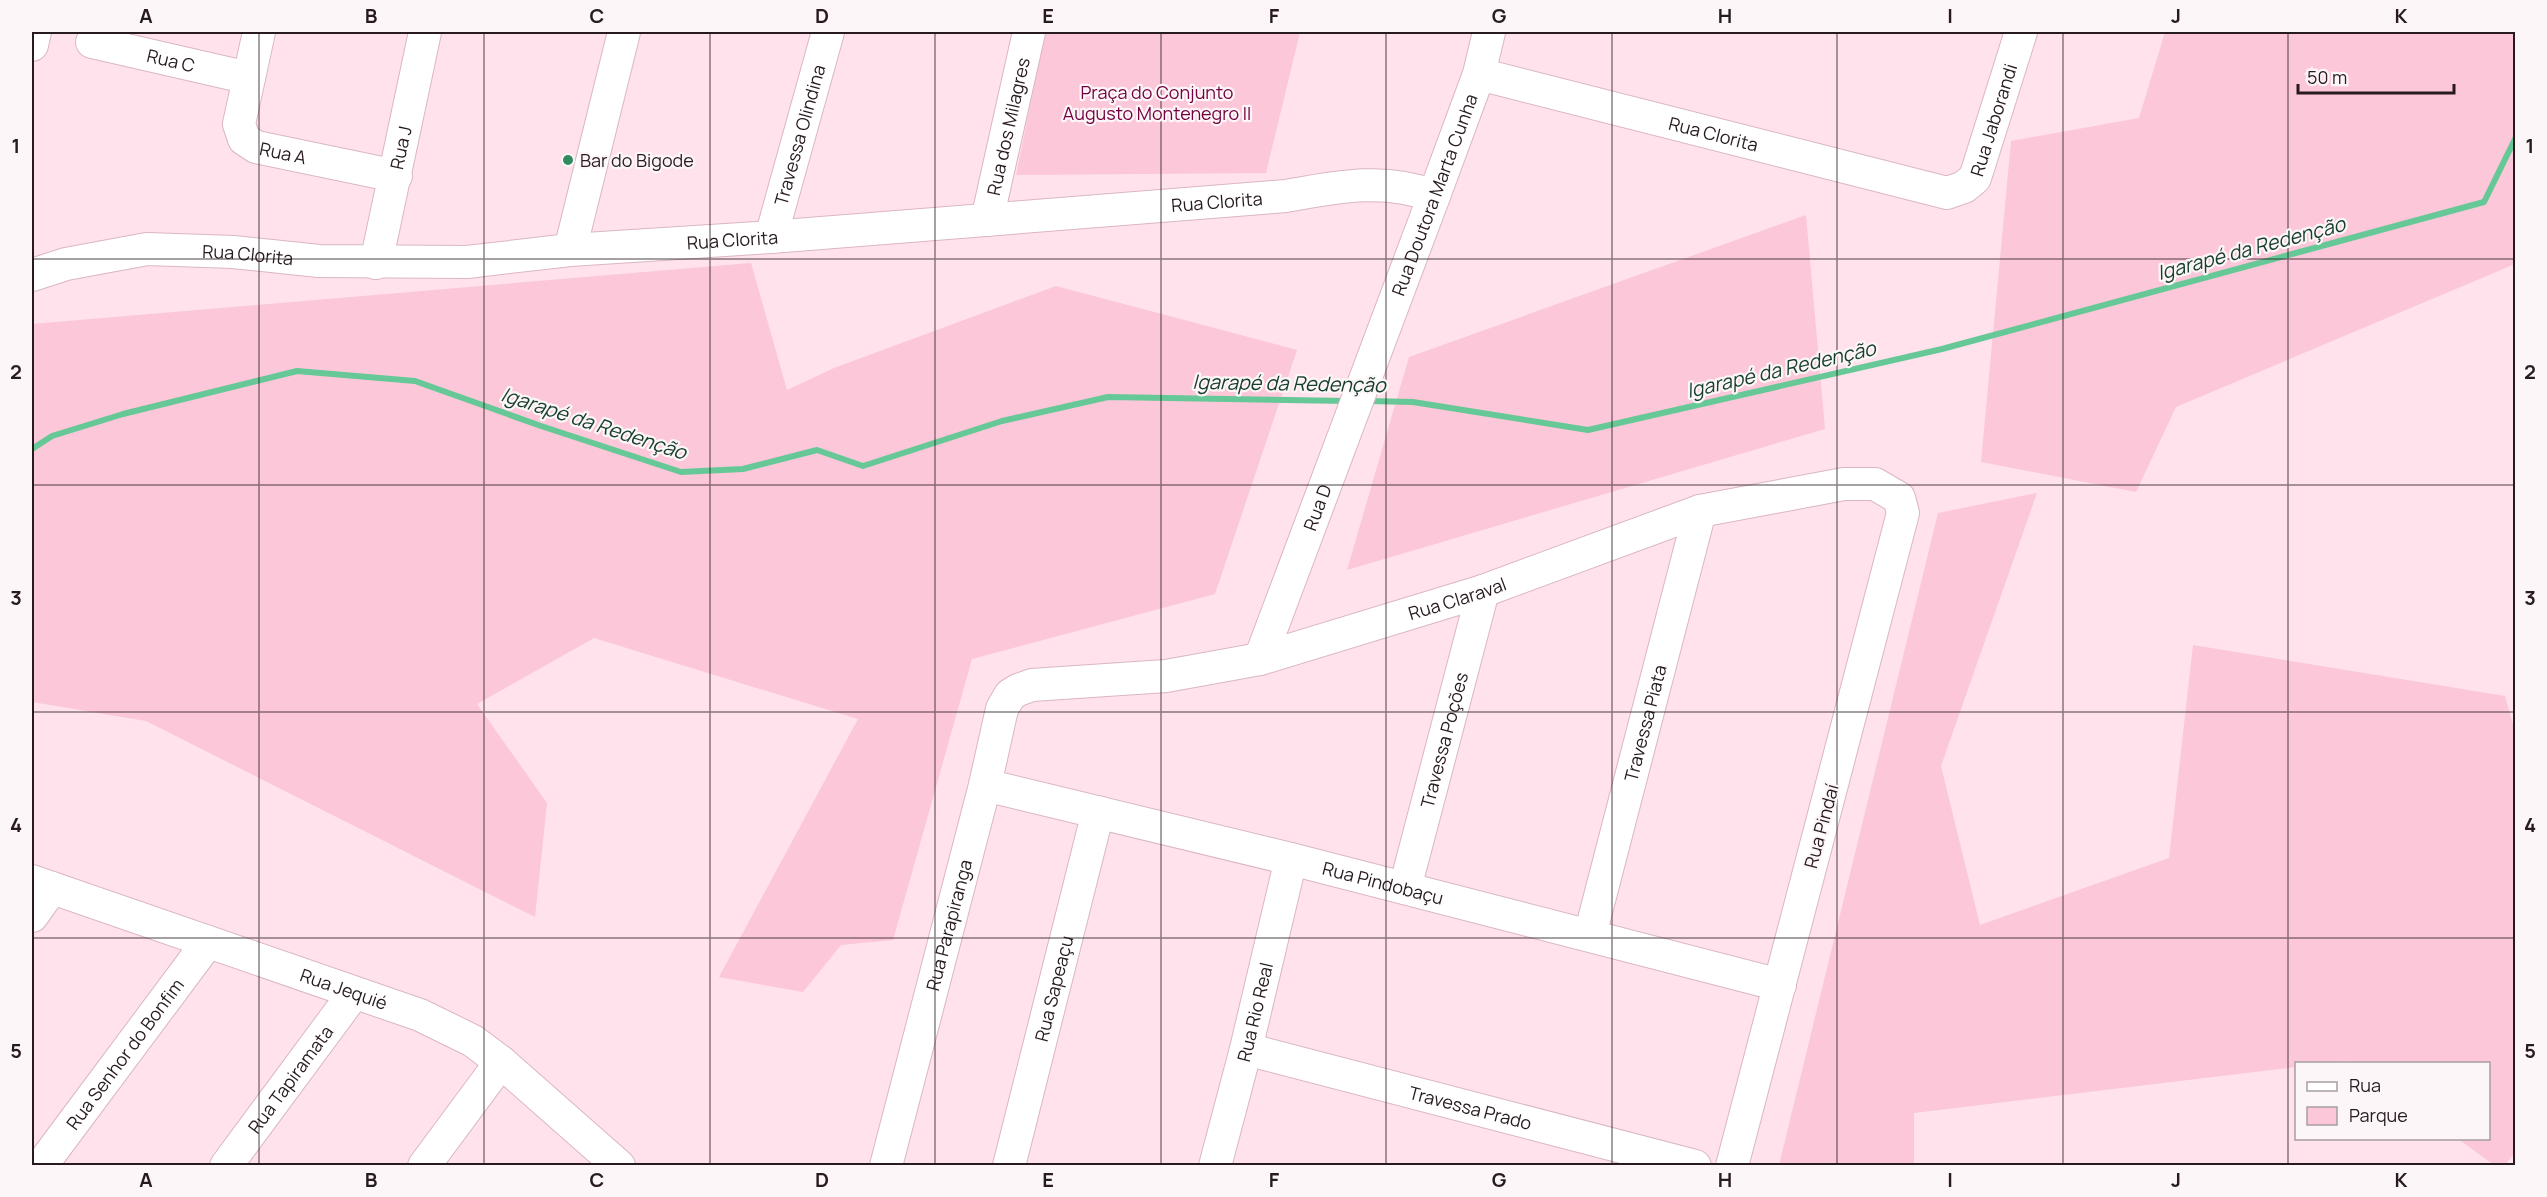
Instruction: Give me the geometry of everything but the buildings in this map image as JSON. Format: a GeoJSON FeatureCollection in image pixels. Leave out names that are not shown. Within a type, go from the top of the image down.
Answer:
{"type":"FeatureCollection","features":[{"type":"Feature","properties":{"kind":"street"},"geometry":{"type":"LineString","coordinates":[[32,45],[35,32]]}},
{"type":"Feature","properties":{"kind":"street","name":"Rua A"},"geometry":{"type":"LineString","coordinates":[[259,32],[239,124],[244,139],[256,147],[396,176]]}},
{"type":"Feature","properties":{"kind":"street","name":"Rua J"},"geometry":{"type":"LineString","coordinates":[[376,263],[425,32]]}},
{"type":"Feature","properties":{"kind":"street"},"geometry":{"type":"LineString","coordinates":[[570,250],[624,32]]}},
{"type":"Feature","properties":{"kind":"street","name":"Travessa Olindina"},"geometry":{"type":"LineString","coordinates":[[771,237],[828,32]]}},
{"type":"Feature","properties":{"kind":"street","name":"Rua dos Milagres"},"geometry":{"type":"LineString","coordinates":[[987,220],[1029,32]]}},
{"type":"Feature","properties":{"kind":"street","name":"Rua Doutora Marta Cunha"},"geometry":{"type":"LineString","coordinates":[[1373,354],[1479,74],[1490,32]]}},
{"type":"Feature","properties":{"kind":"street","name":"Rua Jaborandi"},"geometry":{"type":"LineString","coordinates":[[1947,193],[1964,187],[1975,178],[2021,32]]}},
{"type":"Feature","properties":{"kind":"street","name":"Rua C"},"geometry":{"type":"LineString","coordinates":[[92,42],[249,78]]}},
{"type":"Feature","properties":{"kind":"street","name":"Rua Clorita"},"geometry":{"type":"LineString","coordinates":[[1479,74],[1947,193]]}},
{"type":"Feature","properties":{"kind":"street","name":"Rua Clorita"},"geometry":{"type":"LineString","coordinates":[[32,274],[66,264],[147,249],[233,252],[319,261],[467,262],[570,250],[771,237],[1287,196],[1351,185],[1396,186],[1434,196]]}},
{"type":"Feature","properties":{"kind":"street","name":"Rua D"},"geometry":{"type":"LineString","coordinates":[[1260,659],[1373,354]]}},
{"type":"Feature","properties":{"kind":"street","name":"Rua Claraval"},"geometry":{"type":"LineString","coordinates":[[1018,690],[1032,685],[1166,676],[1260,659],[1483,591],[1700,511],[1844,484],[1875,484],[1889,490]]}},
{"type":"Feature","properties":{"kind":"street","name":"Rua Pindaí"},"geometry":{"type":"LineString","coordinates":[[1732,1166],[1903,513],[1899,498],[1889,490]]}},
{"type":"Feature","properties":{"kind":"street","name":"Travessa Piata"},"geometry":{"type":"LineString","coordinates":[[1590,934],[1700,511]]}},
{"type":"Feature","properties":{"kind":"street","name":"Travessa Poções"},"geometry":{"type":"LineString","coordinates":[[1405,888],[1483,591]]}},
{"type":"Feature","properties":{"kind":"street","name":"Rua Parapiranga"},"geometry":{"type":"LineString","coordinates":[[886,1166],[985,785],[1002,709],[1010,696],[1018,690]]}},
{"type":"Feature","properties":{"kind":"street","name":"Rua Pindobaçu"},"geometry":{"type":"LineString","coordinates":[[985,785],[1590,934],[1780,985]]}},
{"type":"Feature","properties":{"kind":"street","name":"Rua Sapeaçu"},"geometry":{"type":"LineString","coordinates":[[1009,1166],[1098,812]]}},
{"type":"Feature","properties":{"kind":"street","name":"Rua Rio Real"},"geometry":{"type":"LineString","coordinates":[[1215,1166],[1246,1049],[1291,859]]}},
{"type":"Feature","properties":{"kind":"street"},"geometry":{"type":"LineString","coordinates":[[32,916],[42,885]]}},
{"type":"Feature","properties":{"kind":"street","name":"Rua Jequié"},"geometry":{"type":"LineString","coordinates":[[42,885],[420,1015],[473,1041],[501,1062],[615,1164]]}},
{"type":"Feature","properties":{"kind":"street","name":"Rua Senhor do Bonfim"},"geometry":{"type":"LineString","coordinates":[[40,1166],[208,942]]}},
{"type":"Feature","properties":{"kind":"street","name":"Rua Tapiramata"},"geometry":{"type":"LineString","coordinates":[[226,1166],[354,993]]}},
{"type":"Feature","properties":{"kind":"street","name":"Travessa Prado"},"geometry":{"type":"LineString","coordinates":[[1246,1049],[1695,1166]]}},
{"type":"Feature","properties":{"kind":"street"},"geometry":{"type":"LineString","coordinates":[[424,1166],[501,1062]]}},
{"type":"Feature","properties":{"kind":"green space","name":"Praça do Conjunto Augusto Montenegro II"},"geometry":{"type":"Polygon","coordinates":[[[1045,32],[1300,32],[1266,173],[1016,175],[1045,32]]]}},
{"type":"Feature","properties":{"kind":"green space"},"geometry":{"type":"Polygon","coordinates":[[[2165,32],[2515,32],[2515,264],[2176,407],[2136,492],[1981,462],[2011,141],[2139,118],[2165,32]]]}},
{"type":"Feature","properties":{"kind":"green space"},"geometry":{"type":"Polygon","coordinates":[[[1806,215],[1825,429],[1347,570],[1409,357],[1806,215]]]}},
{"type":"Feature","properties":{"kind":"green space"},"geometry":{"type":"Polygon","coordinates":[[[751,263],[787,390],[834,368],[1056,286],[1297,350],[1215,594],[972,659],[893,940],[841,945],[803,992],[719,977],[858,719],[594,638],[477,704],[547,803],[535,917],[146,721],[32,702],[32,324],[751,263]]]}},
{"type":"Feature","properties":{"kind":"green space"},"geometry":{"type":"Polygon","coordinates":[[[2037,493],[1941,766],[1980,925],[2169,858],[2193,645],[2505,696],[2516,735],[2516,1151],[2505,1165],[2494,1165],[2459,1140],[2490,1140],[2490,1062],[2353,1061],[2295,1062],[2295,1067],[1914,1113],[1914,1165],[1779,1165],[1938,513],[2037,493]]]}},
{"type":"Feature","properties":{"kind":"waterway","name":"Igarapé da Redenção"},"geometry":{"type":"LineString","coordinates":[[1367,401],[1413,402],[1588,430],[1942,349],[2484,202],[2516,137]]}},
{"type":"Feature","properties":{"kind":"waterway","name":"Igarapé da Redenção"},"geometry":{"type":"LineString","coordinates":[[32,449],[52,436],[123,414],[297,371],[415,381],[681,472],[743,469],[817,450],[863,466],[1002,421],[1108,397],[1348,401]]}},
{"type":"Feature","properties":{"kind":"place","name":"Bar do Bigode"},"geometry":{"type":"Point","coordinates":[568,160]}}]}
